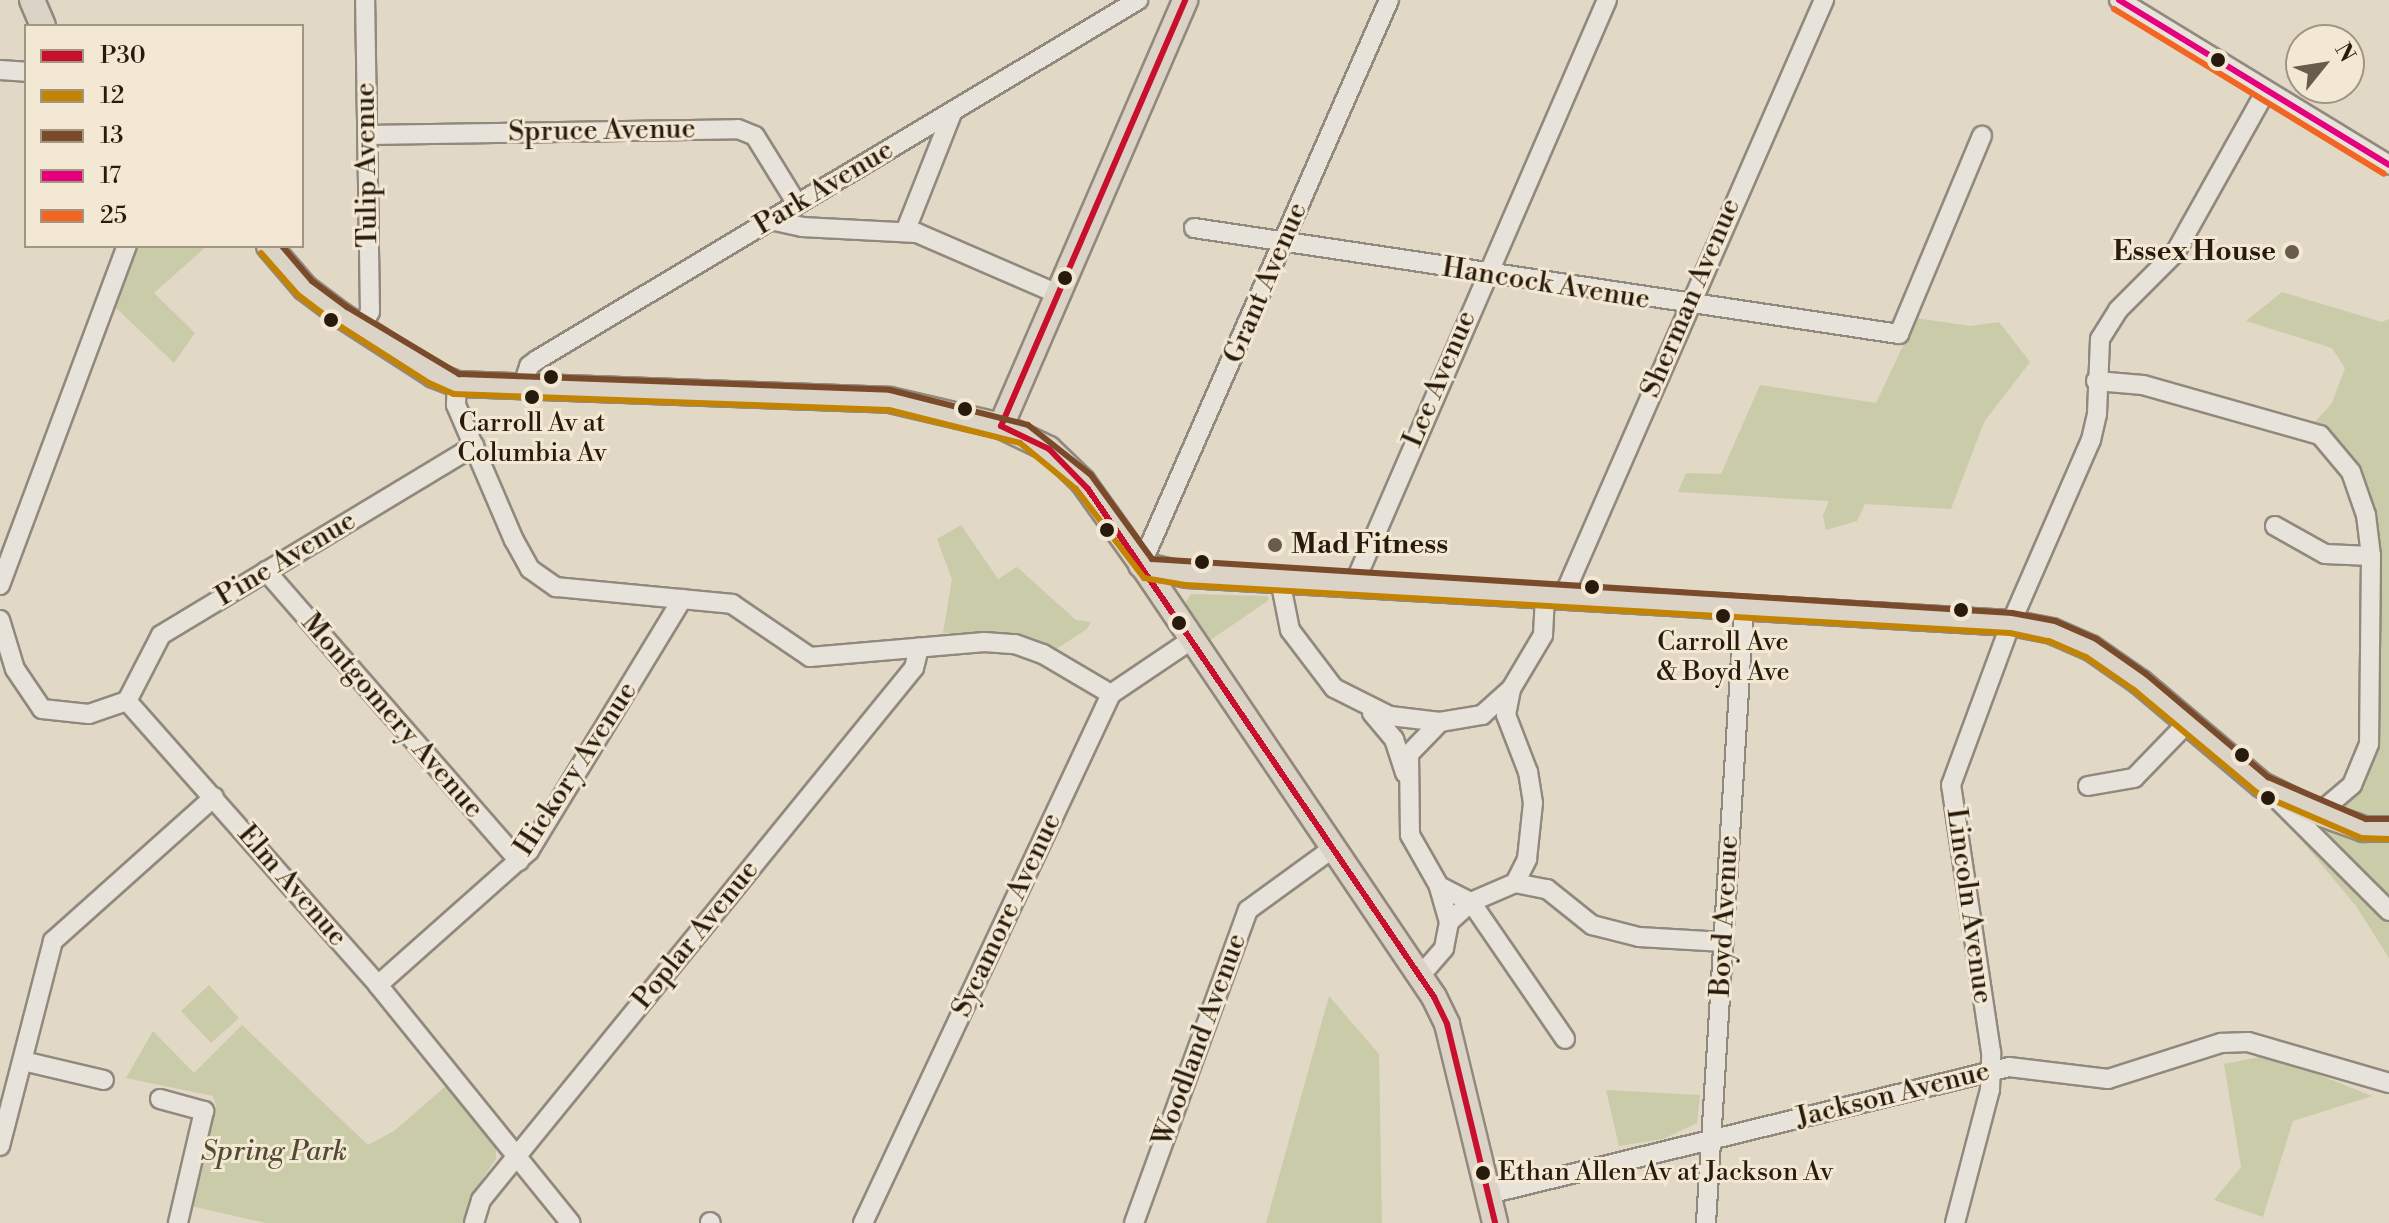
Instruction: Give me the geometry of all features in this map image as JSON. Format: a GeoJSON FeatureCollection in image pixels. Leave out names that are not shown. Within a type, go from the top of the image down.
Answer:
{"type":"FeatureCollection","features":[{"type":"Feature","properties":{"kind":"main road"},"geometry":{"type":"LineString","coordinates":[[32,0],[42,24]]}},
{"type":"Feature","properties":{"kind":"main road"},"geometry":{"type":"LineString","coordinates":[[1001,426],[1185,0]]}},
{"type":"Feature","properties":{"kind":"main road"},"geometry":{"type":"LineString","coordinates":[[271,248],[305,288],[434,375],[457,384],[890,400],[1001,426],[1049,449],[1083,482],[1420,976],[1447,1024],[1495,1223]]}},
{"type":"Feature","properties":{"kind":"main road"},"geometry":{"type":"LineString","coordinates":[[1141,565],[1187,575],[2011,623],[2052,631],[2091,648],[2188,722],[2262,785],[2319,813],[2364,829],[2389,829]]}},
{"type":"Feature","properties":{"kind":"street","name":"Tulip Avenue"},"geometry":{"type":"LineString","coordinates":[[361,328],[370,312],[365,0]]}},
{"type":"Feature","properties":{"kind":"street"},"geometry":{"type":"LineString","coordinates":[[1098,0],[1109,17]]}},
{"type":"Feature","properties":{"kind":"street","name":"Park Avenue"},"geometry":{"type":"LineString","coordinates":[[523,385],[529,366],[1138,0]]}},
{"type":"Feature","properties":{"kind":"street","name":"Grant Avenue"},"geometry":{"type":"LineString","coordinates":[[1141,565],[1389,0]]}},
{"type":"Feature","properties":{"kind":"street","name":"Lee Avenue"},"geometry":{"type":"LineString","coordinates":[[1354,584],[1484,274],[1607,0]]}},
{"type":"Feature","properties":{"kind":"street","name":"Sherman Avenue"},"geometry":{"type":"LineString","coordinates":[[1511,689],[1543,635],[1554,597],[1824,0]]}},
{"type":"Feature","properties":{"kind":"street"},"geometry":{"type":"LineString","coordinates":[[2119,0],[2389,165]]}},
{"type":"Feature","properties":{"kind":"street"},"geometry":{"type":"LineString","coordinates":[[0,70],[24,72]]}},
{"type":"Feature","properties":{"kind":"street","name":"Lincoln Avenue"},"geometry":{"type":"LineString","coordinates":[[1955,1223],[1990,1090],[1990,1071],[1951,785],[2011,623],[2091,440],[2097,414],[2096,352],[2108,323],[2175,253],[2266,91]]}},
{"type":"Feature","properties":{"kind":"street"},"geometry":{"type":"LineString","coordinates":[[905,232],[953,111]]}},
{"type":"Feature","properties":{"kind":"street","name":"Spruce Avenue"},"geometry":{"type":"LineString","coordinates":[[367,135],[748,130],[797,204]]}},
{"type":"Feature","properties":{"kind":"street","name":"Hancock Avenue"},"geometry":{"type":"LineString","coordinates":[[1194,228],[1283,245],[1688,306],[1899,334],[1982,136]]}},
{"type":"Feature","properties":{"kind":"street"},"geometry":{"type":"LineString","coordinates":[[770,220],[802,227],[905,232],[1058,294]]}},
{"type":"Feature","properties":{"kind":"street"},"geometry":{"type":"LineString","coordinates":[[0,585],[126,248]]}},
{"type":"Feature","properties":{"kind":"street"},"geometry":{"type":"LineString","coordinates":[[2096,381],[2143,385],[2320,435],[2351,472],[2366,515],[2371,556],[2369,744],[2352,785],[2319,813]]}},
{"type":"Feature","properties":{"kind":"street"},"geometry":{"type":"LineString","coordinates":[[457,384],[456,405],[530,569],[556,587],[572,591],[732,604],[810,657],[1015,644],[1043,654],[1111,694],[1191,640]]}},
{"type":"Feature","properties":{"kind":"street","name":"Pine Avenue"},"geometry":{"type":"LineString","coordinates":[[127,701],[161,635],[474,446]]}},
{"type":"Feature","properties":{"kind":"street"},"geometry":{"type":"LineString","coordinates":[[2275,526],[2325,554],[2371,556]]}},
{"type":"Feature","properties":{"kind":"street","name":"Montgomery Avenue"},"geometry":{"type":"LineString","coordinates":[[266,571],[519,861]]}},
{"type":"Feature","properties":{"kind":"street"},"geometry":{"type":"LineString","coordinates":[[1280,580],[1290,630],[1312,664],[1334,688],[1367,708],[1394,739],[1406,776]]}},
{"type":"Feature","properties":{"kind":"street","name":"Hickory Avenue"},"geometry":{"type":"LineString","coordinates":[[378,985],[519,861],[682,599]]}},
{"type":"Feature","properties":{"kind":"street","name":"Boyd Avenue"},"geometry":{"type":"LineString","coordinates":[[1706,1223],[1744,609]]}},
{"type":"Feature","properties":{"kind":"street"},"geometry":{"type":"LineString","coordinates":[[0,620],[15,669],[42,709],[59,715],[89,714],[127,701]]}},
{"type":"Feature","properties":{"kind":"street","name":"Poplar Avenue"},"geometry":{"type":"LineString","coordinates":[[474,1223],[481,1200],[914,668],[919,648]]}},
{"type":"Feature","properties":{"kind":"street"},"geometry":{"type":"LineString","coordinates":[[1482,715],[1511,689]]}},
{"type":"Feature","properties":{"kind":"street"},"geometry":{"type":"LineString","coordinates":[[1511,689],[1506,715],[1528,772],[1533,834],[1547,889]]}},
{"type":"Feature","properties":{"kind":"street","name":"Sycamore Avenue"},"geometry":{"type":"LineString","coordinates":[[863,1223],[1111,694]]}},
{"type":"Feature","properties":{"kind":"street","name":"Elm Avenue"},"geometry":{"type":"LineString","coordinates":[[127,701],[378,985],[571,1223]]}},
{"type":"Feature","properties":{"kind":"street"},"geometry":{"type":"LineString","coordinates":[[1367,708],[1440,722],[1482,715],[1499,722],[1514,742]]}},
{"type":"Feature","properties":{"kind":"street"},"geometry":{"type":"LineString","coordinates":[[1420,976],[1444,948],[1449,922],[1439,886],[1410,835],[1406,776],[1409,754],[1440,722]]}},
{"type":"Feature","properties":{"kind":"street"},"geometry":{"type":"LineString","coordinates":[[2088,786],[2134,778],[2188,722]]}},
{"type":"Feature","properties":{"kind":"street"},"geometry":{"type":"LineString","coordinates":[[2262,785],[2389,911]]}},
{"type":"Feature","properties":{"kind":"street"},"geometry":{"type":"LineString","coordinates":[[0,1146],[53,941],[214,797]]}},
{"type":"Feature","properties":{"kind":"street"},"geometry":{"type":"LineString","coordinates":[[1515,883],[1533,834]]}},
{"type":"Feature","properties":{"kind":"street","name":"Woodland Avenue"},"geometry":{"type":"LineString","coordinates":[[1134,1223],[1248,910],[1332,849]]}},
{"type":"Feature","properties":{"kind":"street"},"geometry":{"type":"LineString","coordinates":[[1449,922],[1475,900],[1515,883],[1547,889],[1592,925],[1639,937],[1724,942]]}},
{"type":"Feature","properties":{"kind":"street"},"geometry":{"type":"LineString","coordinates":[[1439,886],[1475,900],[1565,1039]]}},
{"type":"Feature","properties":{"kind":"street","name":"Jackson Avenue"},"geometry":{"type":"LineString","coordinates":[[1489,1194],[2009,1067],[2108,1079],[2221,1043],[2248,1042],[2389,1083]]}},
{"type":"Feature","properties":{"kind":"street"},"geometry":{"type":"LineString","coordinates":[[23,1061],[104,1080]]}},
{"type":"Feature","properties":{"kind":"street"},"geometry":{"type":"LineString","coordinates":[[160,1099],[204,1111],[178,1223]]}},
{"type":"Feature","properties":{"kind":"green space"},"geometry":{"type":"Polygon","coordinates":[[[137,248],[205,248],[154,293],[195,333],[174,363],[115,307],[137,248]]]}},
{"type":"Feature","properties":{"kind":"green space"},"geometry":{"type":"Polygon","coordinates":[[[2282,292],[2382,322],[2389,319],[2389,958],[2356,906],[2302,841],[2360,781],[2371,521],[2313,424],[2332,403],[2345,368],[2332,348],[2246,321],[2282,292]]]}},
{"type":"Feature","properties":{"kind":"green space"},"geometry":{"type":"Polygon","coordinates":[[[1916,318],[1970,326],[1999,322],[2030,362],[1984,422],[1951,509],[1865,504],[1857,521],[1826,530],[1823,516],[1829,501],[1678,492],[1686,473],[1721,474],[1760,385],[1876,403],[1916,318]]]}},
{"type":"Feature","properties":{"kind":"green space"},"geometry":{"type":"Polygon","coordinates":[[[961,525],[998,579],[1017,567],[1076,620],[1091,622],[1087,629],[1055,650],[993,632],[943,633],[952,579],[937,539],[961,525]]]}},
{"type":"Feature","properties":{"kind":"green space"},"geometry":{"type":"Polygon","coordinates":[[[1191,594],[1267,596],[1269,600],[1209,641],[1184,605],[1191,594]]]}},
{"type":"Feature","properties":{"kind":"green space"},"geometry":{"type":"Polygon","coordinates":[[[209,985],[239,1018],[211,1043],[181,1011],[209,985]]]}},
{"type":"Feature","properties":{"kind":"green space"},"geometry":{"type":"Polygon","coordinates":[[[1329,996],[1379,1054],[1382,1223],[1266,1223],[1329,996]]]}},
{"type":"Feature","properties":{"kind":"green space","name":"Spring Park"},"geometry":{"type":"Polygon","coordinates":[[[242,1025],[368,1145],[394,1131],[447,1085],[496,1144],[496,1159],[478,1185],[465,1223],[266,1223],[191,1206],[216,1105],[213,1096],[126,1078],[153,1031],[194,1073],[242,1025]]]}},
{"type":"Feature","properties":{"kind":"green space"},"geometry":{"type":"Polygon","coordinates":[[[2269,1055],[2372,1096],[2293,1121],[2263,1217],[2214,1200],[2241,1167],[2224,1064],[2269,1055]]]}},
{"type":"Feature","properties":{"kind":"green space"},"geometry":{"type":"Polygon","coordinates":[[[1606,1090],[1700,1095],[1697,1123],[1663,1139],[1619,1146],[1606,1090]]]}},
{"type":"Feature","properties":{"kind":"transit line","name":"P30"},"geometry":{"type":"LineString","coordinates":[[1001,426],[1185,0]]}},
{"type":"Feature","properties":{"kind":"transit line","name":"17"},"geometry":{"type":"LineString","coordinates":[[2119,0],[2389,165]]}},
{"type":"Feature","properties":{"kind":"transit line","name":"25"},"geometry":{"type":"LineString","coordinates":[[2114,9],[2384,174]]}},
{"type":"Feature","properties":{"kind":"transit line","name":"13"},"geometry":{"type":"LineString","coordinates":[[284,248],[312,281],[347,307],[459,374],[890,390],[1028,425],[1091,475],[1152,559],[2012,613],[2055,621],[2096,639],[2146,674],[2268,777],[2366,819],[2389,819]]}},
{"type":"Feature","properties":{"kind":"transit line","name":"12"},"geometry":{"type":"LineString","coordinates":[[261,253],[298,295],[335,323],[429,383],[454,394],[889,410],[1020,443],[1076,489],[1144,578],[1186,585],[2010,633],[2049,641],[2086,657],[2134,690],[2257,793],[2361,838],[2389,839]]}},
{"type":"Feature","properties":{"kind":"transit line","name":"P30"},"geometry":{"type":"LineString","coordinates":[[1001,426],[1049,449],[1088,489],[1434,997],[1447,1024],[1495,1223]]}},
{"type":"Feature","properties":{"kind":"place","name":"Essex House"},"geometry":{"type":"Point","coordinates":[2292,252]}},
{"type":"Feature","properties":{"kind":"place","name":"Carroll Av at Columbia Av"},"geometry":{"type":"Point","coordinates":[532,397]}},
{"type":"Feature","properties":{"kind":"place","name":"Mad Fitness"},"geometry":{"type":"Point","coordinates":[1275,545]}},
{"type":"Feature","properties":{"kind":"place","name":"Carroll Ave & Boyd Ave"},"geometry":{"type":"Point","coordinates":[1723,616]}},
{"type":"Feature","properties":{"kind":"place","name":"Ethan Allen Av at Jackson Av"},"geometry":{"type":"Point","coordinates":[1483,1173]}}]}
